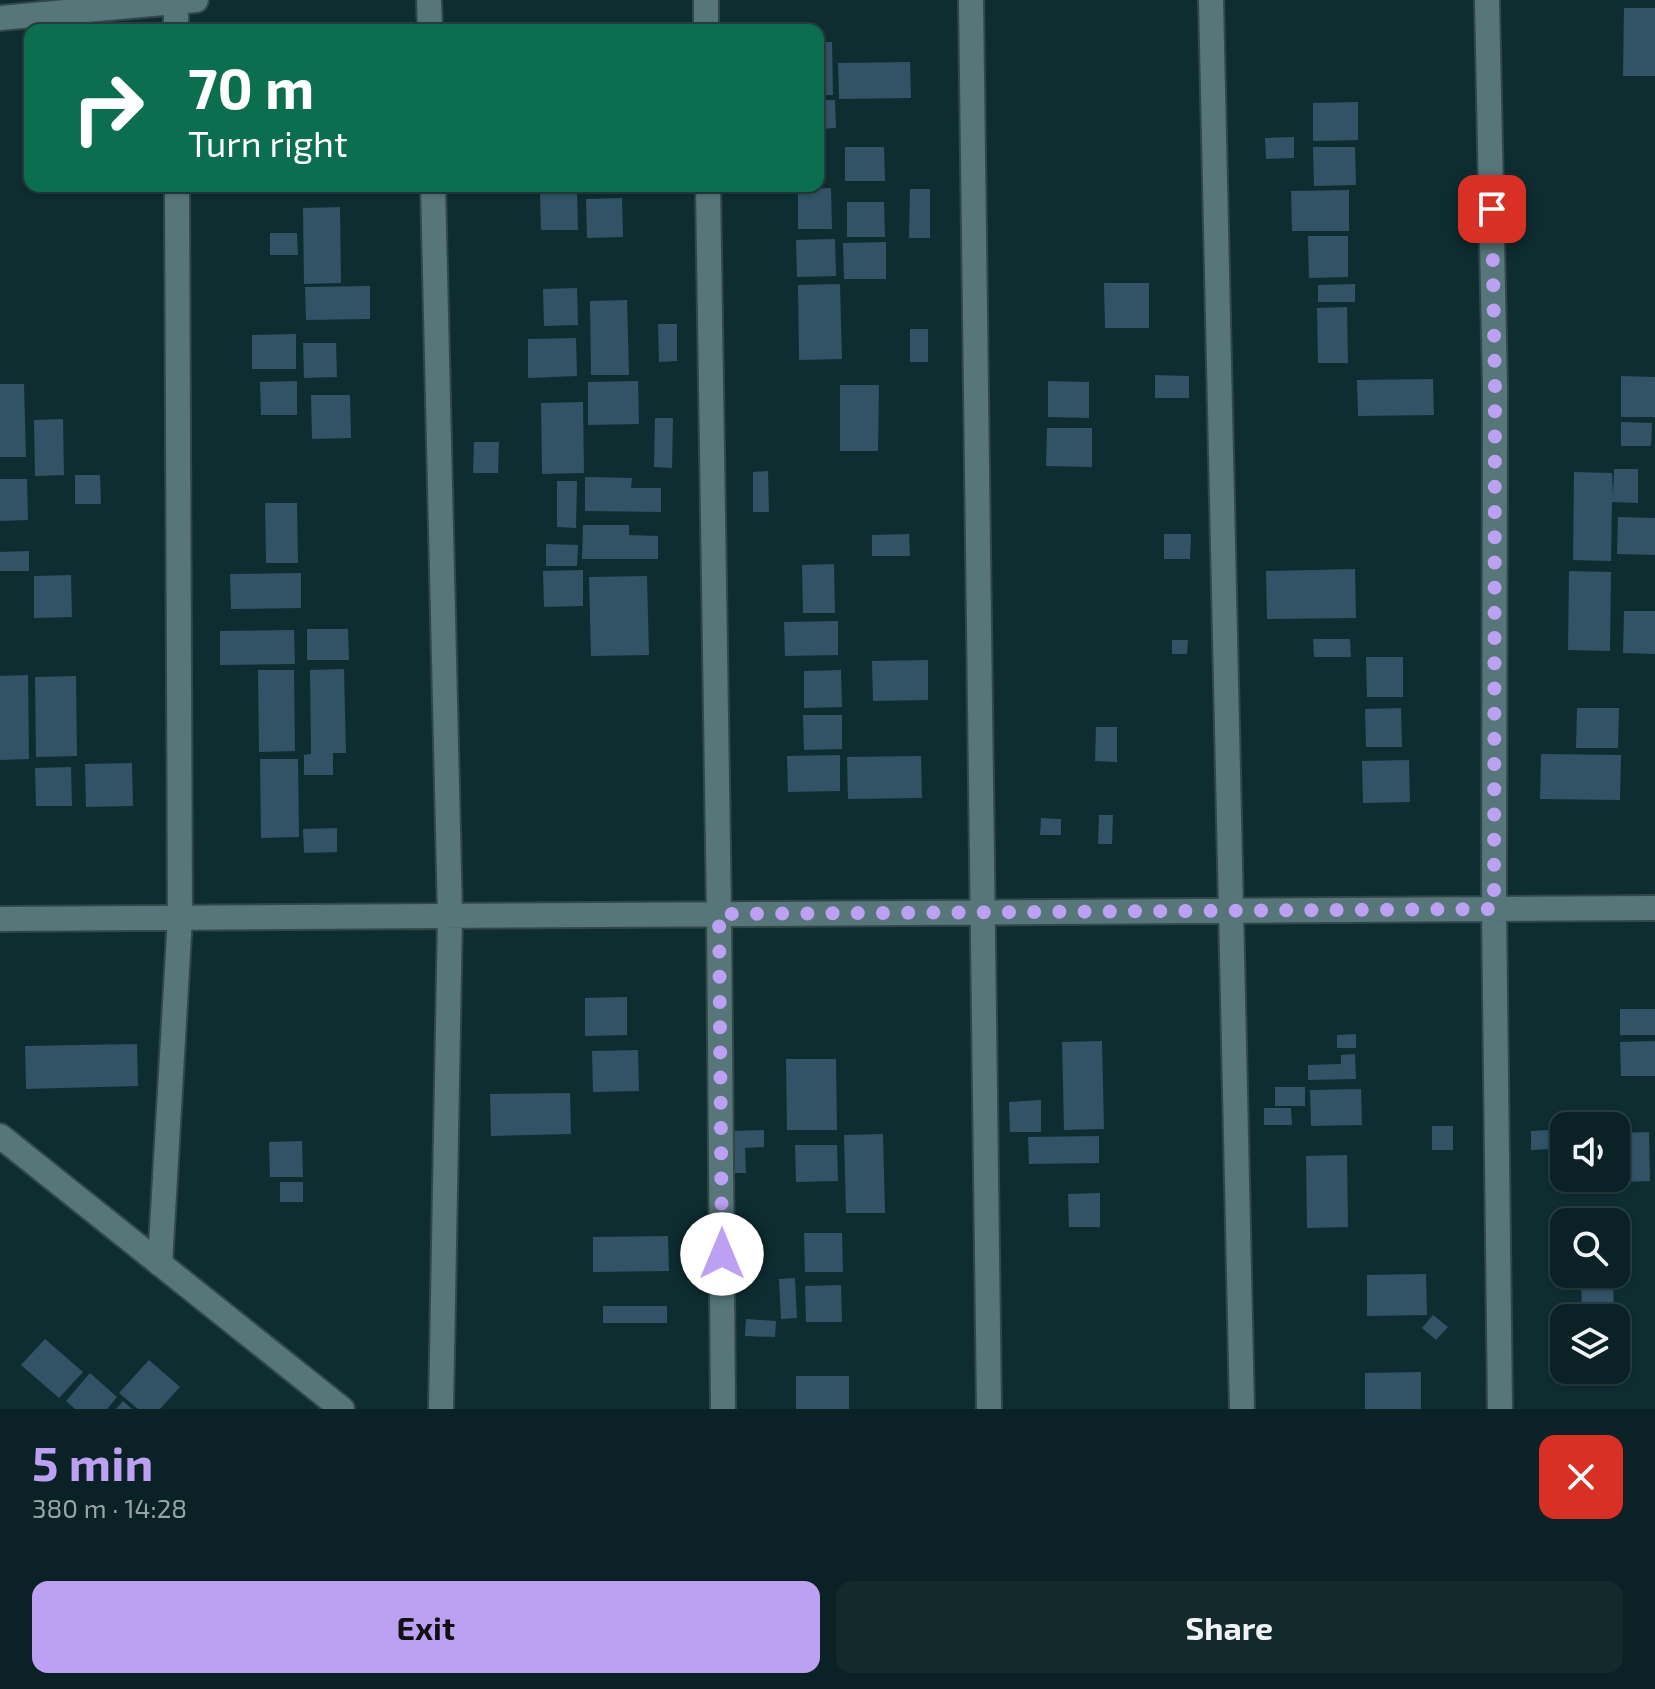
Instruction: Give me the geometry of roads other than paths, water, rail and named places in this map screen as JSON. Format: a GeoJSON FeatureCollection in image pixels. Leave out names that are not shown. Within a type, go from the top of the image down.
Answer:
{"type":"FeatureCollection","features":[{"type":"Feature","properties":{"kind":"street"},"geometry":{"type":"LineString","coordinates":[[429,0],[430,24]]}},
{"type":"Feature","properties":{"kind":"street"},"geometry":{"type":"LineString","coordinates":[[706,0],[706,24]]}},
{"type":"Feature","properties":{"kind":"street"},"geometry":{"type":"LineString","coordinates":[[971,0],[989,1409]]}},
{"type":"Feature","properties":{"kind":"street"},"geometry":{"type":"LineString","coordinates":[[1211,0],[1242,1409]]}},
{"type":"Feature","properties":{"kind":"street"},"geometry":{"type":"LineString","coordinates":[[1487,0],[1495,388],[1494,909],[1500,1409]]}},
{"type":"Feature","properties":{"kind":"street"},"geometry":{"type":"LineString","coordinates":[[0,18],[186,1],[178,24]]}},
{"type":"Feature","properties":{"kind":"street"},"geometry":{"type":"LineString","coordinates":[[160,1264],[180,917],[177,192]]}},
{"type":"Feature","properties":{"kind":"street"},"geometry":{"type":"LineString","coordinates":[[433,192],[450,916],[441,1409]]}},
{"type":"Feature","properties":{"kind":"street"},"geometry":{"type":"LineString","coordinates":[[708,192],[723,1409]]}},
{"type":"Feature","properties":{"kind":"street"},"geometry":{"type":"LineString","coordinates":[[0,919],[1655,908]]}},
{"type":"Feature","properties":{"kind":"street"},"geometry":{"type":"LineString","coordinates":[[0,1136],[342,1409]]}}]}
